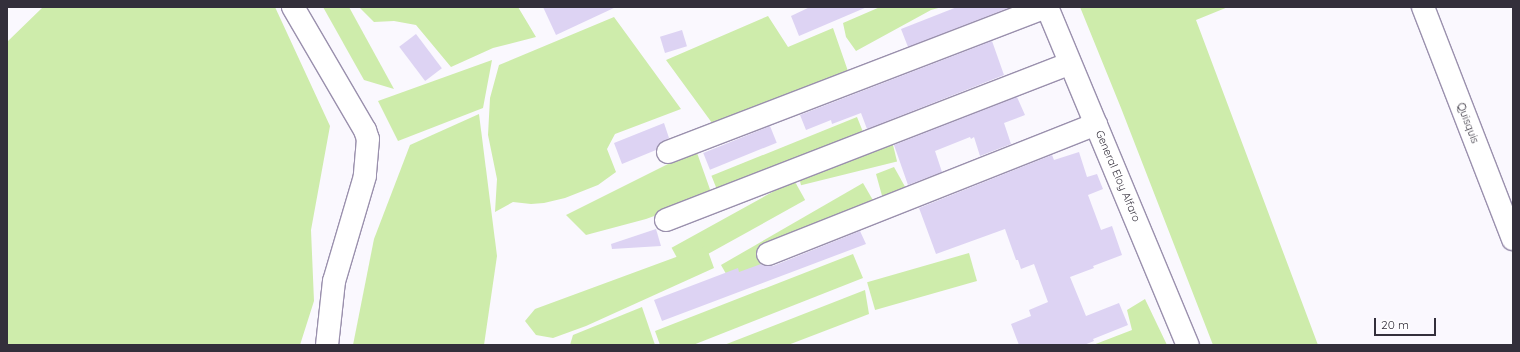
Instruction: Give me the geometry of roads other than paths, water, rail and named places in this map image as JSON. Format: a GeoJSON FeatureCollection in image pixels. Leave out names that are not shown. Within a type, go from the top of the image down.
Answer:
{"type":"FeatureCollection","features":[{"type":"Feature","properties":{"kind":"street"},"geometry":{"type":"LineString","coordinates":[[293,7],[357,116],[368,139],[365,176],[334,281],[326,345]]}},
{"type":"Feature","properties":{"kind":"street"},"geometry":{"type":"LineString","coordinates":[[668,152],[1047,7]]}},
{"type":"Feature","properties":{"kind":"street","name":"General Eloy Alfaro"},"geometry":{"type":"LineString","coordinates":[[1047,7],[1188,345]]}},
{"type":"Feature","properties":{"kind":"street","name":"Quisquis"},"geometry":{"type":"LineString","coordinates":[[1423,7],[1513,239]]}},
{"type":"Feature","properties":{"kind":"street"},"geometry":{"type":"LineString","coordinates":[[666,220],[1070,63]]}},
{"type":"Feature","properties":{"kind":"street"},"geometry":{"type":"LineString","coordinates":[[768,254],[1096,124]]}}]}
